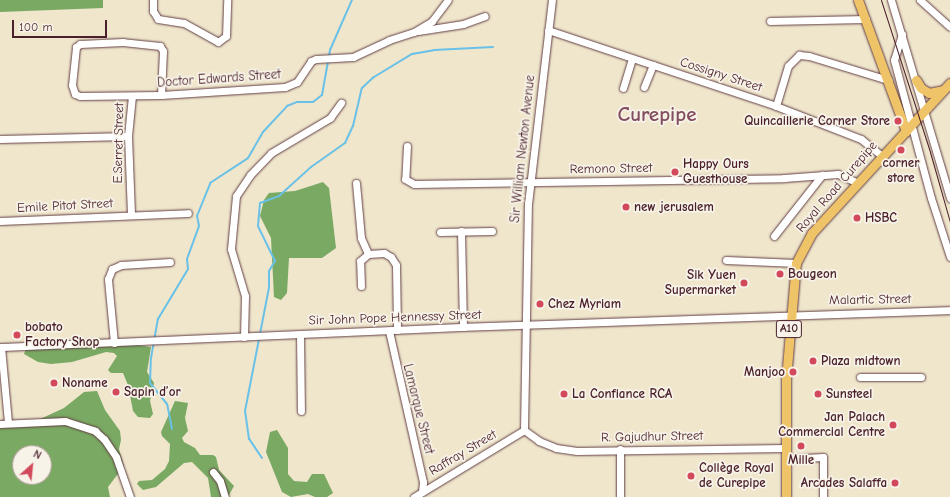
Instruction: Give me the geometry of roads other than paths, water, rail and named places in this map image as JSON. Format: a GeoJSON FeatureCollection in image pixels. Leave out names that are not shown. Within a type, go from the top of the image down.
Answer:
{"type":"FeatureCollection","features":[{"type":"Feature","properties":{"kind":"main road"},"geometry":{"type":"LineString","coordinates":[[858,0],[888,80],[909,128]]}},
{"type":"Feature","properties":{"kind":"main road"},"geometry":{"type":"LineString","coordinates":[[916,80],[920,88],[929,93],[943,90]]}},
{"type":"Feature","properties":{"kind":"main road","name":"Royal Road Curepipe"},"geometry":{"type":"LineString","coordinates":[[786,497],[785,448],[790,316],[796,263],[812,234],[881,155],[909,128],[950,83]]}},
{"type":"Feature","properties":{"kind":"street"},"geometry":{"type":"LineString","coordinates":[[153,0],[153,11],[158,19],[184,23],[218,42],[226,36],[227,0]]}},
{"type":"Feature","properties":{"kind":"street","name":"Doctor Edwards Street"},"geometry":{"type":"LineString","coordinates":[[161,95],[163,51],[160,46],[123,42],[80,44],[76,47],[72,85],[75,94],[80,96],[161,95],[291,85],[297,82],[311,61],[325,58],[334,59],[353,57],[389,40],[414,32],[432,21],[448,0]]}},
{"type":"Feature","properties":{"kind":"street","name":"Sir William Newton Avenue"},"geometry":{"type":"LineString","coordinates":[[524,430],[529,182],[552,0]]}},
{"type":"Feature","properties":{"kind":"street"},"geometry":{"type":"LineString","coordinates":[[891,0],[950,198]]}},
{"type":"Feature","properties":{"kind":"street"},"geometry":{"type":"LineString","coordinates":[[920,0],[950,27]]}},
{"type":"Feature","properties":{"kind":"street"},"geometry":{"type":"LineString","coordinates":[[414,32],[463,24],[485,16]]}},
{"type":"Feature","properties":{"kind":"street"},"geometry":{"type":"LineString","coordinates":[[770,21],[866,19]]}},
{"type":"Feature","properties":{"kind":"street","name":"Cossigny Street"},"geometry":{"type":"LineString","coordinates":[[548,30],[776,106],[862,139],[881,155]]}},
{"type":"Feature","properties":{"kind":"street"},"geometry":{"type":"LineString","coordinates":[[902,34],[894,60],[909,128],[950,257]]}},
{"type":"Feature","properties":{"kind":"street"},"geometry":{"type":"LineString","coordinates":[[776,106],[788,66],[799,55],[809,56],[888,80]]}},
{"type":"Feature","properties":{"kind":"street"},"geometry":{"type":"LineString","coordinates":[[623,88],[632,58]]}},
{"type":"Feature","properties":{"kind":"street"},"geometry":{"type":"LineString","coordinates":[[644,88],[653,65]]}},
{"type":"Feature","properties":{"kind":"street","name":"E.Serret Street"},"geometry":{"type":"LineString","coordinates":[[131,214],[128,136],[132,96]]}},
{"type":"Feature","properties":{"kind":"street"},"geometry":{"type":"LineString","coordinates":[[244,337],[245,296],[231,249],[236,196],[250,175],[271,153],[330,118],[341,103]]}},
{"type":"Feature","properties":{"kind":"street"},"geometry":{"type":"LineString","coordinates":[[0,139],[128,136]]}},
{"type":"Feature","properties":{"kind":"street","name":"Remono Street"},"geometry":{"type":"LineString","coordinates":[[407,146],[405,179],[408,182],[529,182],[784,178],[838,174],[858,183]]}},
{"type":"Feature","properties":{"kind":"street"},"geometry":{"type":"LineString","coordinates":[[774,236],[822,175]]}},
{"type":"Feature","properties":{"kind":"street"},"geometry":{"type":"LineString","coordinates":[[356,183],[361,238],[368,254]]}},
{"type":"Feature","properties":{"kind":"street","name":"Emile Pitot Street"},"geometry":{"type":"LineString","coordinates":[[0,221],[131,214],[188,213]]}},
{"type":"Feature","properties":{"kind":"street"},"geometry":{"type":"LineString","coordinates":[[461,231],[464,327]]}},
{"type":"Feature","properties":{"kind":"street"},"geometry":{"type":"LineString","coordinates":[[440,232],[492,231]]}},
{"type":"Feature","properties":{"kind":"street"},"geometry":{"type":"LineString","coordinates":[[361,286],[360,262],[368,254],[384,253],[392,257],[396,265],[397,330]]}},
{"type":"Feature","properties":{"kind":"street"},"geometry":{"type":"LineString","coordinates":[[726,260],[796,263]]}},
{"type":"Feature","properties":{"kind":"street"},"geometry":{"type":"LineString","coordinates":[[114,343],[108,279],[112,269],[121,265],[170,262]]}},
{"type":"Feature","properties":{"kind":"street","name":"Malartic Street"},"geometry":{"type":"LineString","coordinates":[[790,316],[825,313],[950,310]]}},
{"type":"Feature","properties":{"kind":"street","name":"Sir John Pope Hennessy Street"},"geometry":{"type":"LineString","coordinates":[[0,347],[150,342],[464,327],[790,316]]}},
{"type":"Feature","properties":{"kind":"street","name":"Lamarque Street"},"geometry":{"type":"LineString","coordinates":[[389,331],[424,482],[422,492]]}},
{"type":"Feature","properties":{"kind":"street"},"geometry":{"type":"LineString","coordinates":[[300,334],[301,411]]}},
{"type":"Feature","properties":{"kind":"street"},"geometry":{"type":"LineString","coordinates":[[0,347],[4,423],[65,421],[94,431],[104,439],[116,457],[130,497]]}},
{"type":"Feature","properties":{"kind":"street"},"geometry":{"type":"LineString","coordinates":[[860,377],[921,377]]}},
{"type":"Feature","properties":{"kind":"street","name":"R. Gajudhur Street"},"geometry":{"type":"LineString","coordinates":[[524,430],[539,441],[556,448],[577,451],[620,449],[785,448]]}},
{"type":"Feature","properties":{"kind":"street","name":"Raffray Street"},"geometry":{"type":"LineString","coordinates":[[414,497],[524,430]]}},
{"type":"Feature","properties":{"kind":"street"},"geometry":{"type":"LineString","coordinates":[[620,449],[620,497]]}},
{"type":"Feature","properties":{"kind":"street"},"geometry":{"type":"LineString","coordinates":[[785,459],[823,457],[823,497]]}},
{"type":"Feature","properties":{"kind":"street"},"geometry":{"type":"LineString","coordinates":[[213,472],[220,481],[225,497]]}},
{"type":"Feature","properties":{"kind":"waterway"},"geometry":{"type":"LineString","coordinates":[[172,429],[167,404],[150,383],[151,358],[158,319],[188,269],[187,259],[199,226],[197,216],[210,183],[248,158],[263,132],[287,106],[297,102],[313,102],[322,95],[330,50],[352,0]]}},
{"type":"Feature","properties":{"kind":"waterway"},"geometry":{"type":"LineString","coordinates":[[262,458],[249,439],[245,411],[269,287],[269,271],[275,261],[258,226],[260,203],[279,196],[311,167],[345,143],[353,126],[362,88],[374,77],[412,54],[434,50],[493,47]]}},
{"type":"Feature","properties":{"kind":"tram line"},"geometry":{"type":"LineString","coordinates":[[881,0],[930,152],[950,222]]}},
{"type":"Feature","properties":{"kind":"place","name":"Quincaillerie Corner Store"},"geometry":{"type":"Point","coordinates":[898,121]}},
{"type":"Feature","properties":{"kind":"place","name":"corner store"},"geometry":{"type":"Point","coordinates":[901,150]}},
{"type":"Feature","properties":{"kind":"place","name":"Happy Ours Guesthouse"},"geometry":{"type":"Point","coordinates":[675,172]}},
{"type":"Feature","properties":{"kind":"place","name":"new jerusalem"},"geometry":{"type":"Point","coordinates":[626,207]}},
{"type":"Feature","properties":{"kind":"place","name":"HSBC"},"geometry":{"type":"Point","coordinates":[857,218]}},
{"type":"Feature","properties":{"kind":"place","name":"Bougeon"},"geometry":{"type":"Point","coordinates":[780,274]}},
{"type":"Feature","properties":{"kind":"place","name":"Sik Yuen Supermarket"},"geometry":{"type":"Point","coordinates":[744,283]}},
{"type":"Feature","properties":{"kind":"place","name":"Chez Myriam"},"geometry":{"type":"Point","coordinates":[540,304]}},
{"type":"Feature","properties":{"kind":"place","name":"bobato Factory Shop"},"geometry":{"type":"Point","coordinates":[17,335]}},
{"type":"Feature","properties":{"kind":"place","name":"Plaza midtown"},"geometry":{"type":"Point","coordinates":[813,361]}},
{"type":"Feature","properties":{"kind":"place","name":"Manjoo"},"geometry":{"type":"Point","coordinates":[793,372]}},
{"type":"Feature","properties":{"kind":"place","name":"Noname"},"geometry":{"type":"Point","coordinates":[54,383]}},
{"type":"Feature","properties":{"kind":"place","name":"Sapin d’or"},"geometry":{"type":"Point","coordinates":[116,392]}},
{"type":"Feature","properties":{"kind":"place","name":"La Confiance RCA"},"geometry":{"type":"Point","coordinates":[564,394]}},
{"type":"Feature","properties":{"kind":"place","name":"Sunsteel"},"geometry":{"type":"Point","coordinates":[818,394]}},
{"type":"Feature","properties":{"kind":"place","name":"Jan Palach Commercial Centre"},"geometry":{"type":"Point","coordinates":[893,425]}},
{"type":"Feature","properties":{"kind":"place","name":"Mille"},"geometry":{"type":"Point","coordinates":[801,446]}},
{"type":"Feature","properties":{"kind":"place","name":"Collège Royal de Curepipe"},"geometry":{"type":"Point","coordinates":[691,476]}},
{"type":"Feature","properties":{"kind":"place","name":"Arcades Salaffa"},"geometry":{"type":"Point","coordinates":[895,483]}},
{"type":"Feature","properties":{"kind":"district","name":"Curepipe"},"geometry":{"type":"Point","coordinates":[657,114]}}]}
